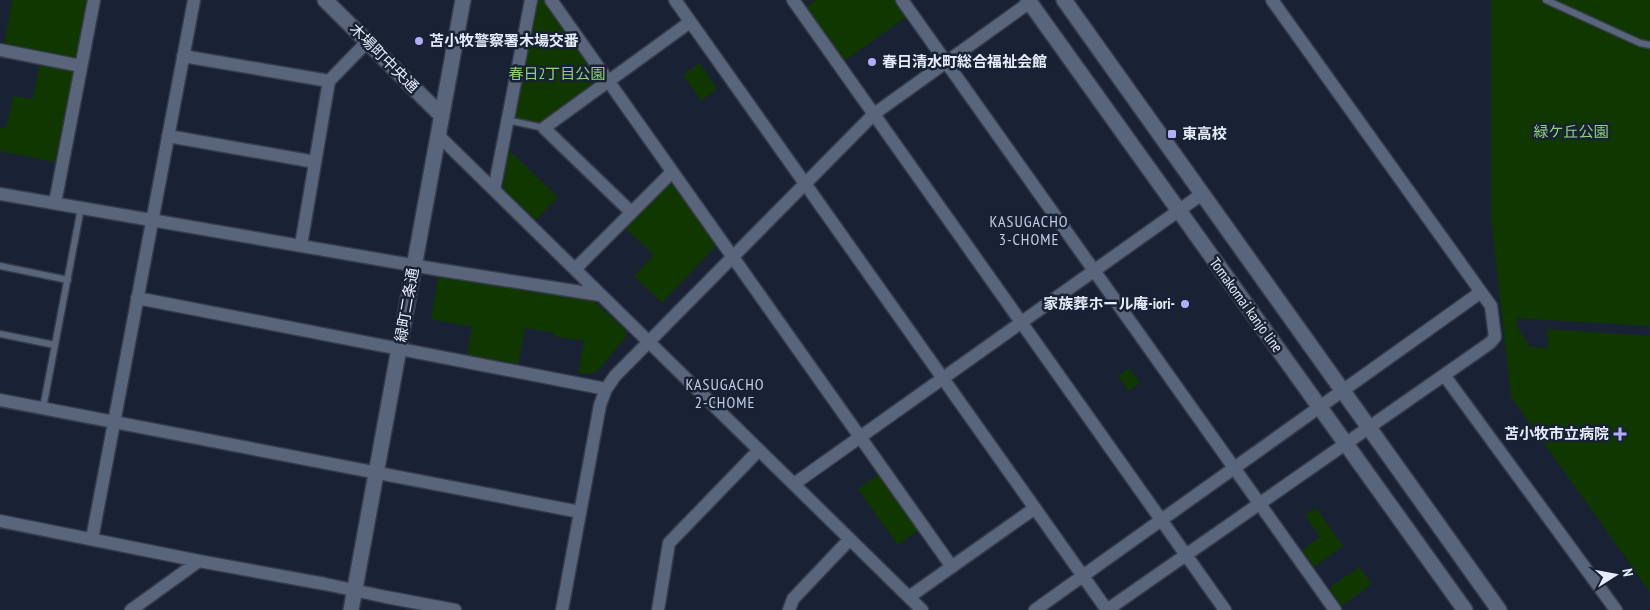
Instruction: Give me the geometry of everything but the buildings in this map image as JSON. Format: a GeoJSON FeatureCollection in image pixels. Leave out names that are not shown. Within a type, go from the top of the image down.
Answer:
{"type":"FeatureCollection","features":[{"type":"Feature","properties":{"kind":"main road","name":"木場町中央通"},"geometry":{"type":"LineString","coordinates":[[325,0],[442,116]]}},
{"type":"Feature","properties":{"kind":"main road","name":"緑町二条通"},"geometry":{"type":"LineString","coordinates":[[351,610],[463,0]]}},
{"type":"Feature","properties":{"kind":"main road","name":"Tomakomai kanjo line"},"geometry":{"type":"LineString","coordinates":[[1064,0],[1500,610]]}},
{"type":"Feature","properties":{"kind":"main road","name":"Tomakomai kanjo line"},"geometry":{"type":"LineString","coordinates":[[1031,1],[1464,610]]}},
{"type":"Feature","properties":{"kind":"street"},"geometry":{"type":"LineString","coordinates":[[55,204],[94,0]]}},
{"type":"Feature","properties":{"kind":"street"},"geometry":{"type":"LineString","coordinates":[[92,539],[192,0]]}},
{"type":"Feature","properties":{"kind":"street"},"geometry":{"type":"LineString","coordinates":[[494,190],[531,0]]}},
{"type":"Feature","properties":{"kind":"street"},"geometry":{"type":"LineString","coordinates":[[551,0],[952,566]]}},
{"type":"Feature","properties":{"kind":"street"},"geometry":{"type":"LineString","coordinates":[[675,0],[1107,610],[1490,343],[1495,337],[1491,306],[1272,0]]}},
{"type":"Feature","properties":{"kind":"street"},"geometry":{"type":"LineString","coordinates":[[793,0],[1225,610]]}},
{"type":"Feature","properties":{"kind":"street"},"geometry":{"type":"LineString","coordinates":[[902,0],[1334,610]]}},
{"type":"Feature","properties":{"kind":"street"},"geometry":{"type":"LineString","coordinates":[[562,610],[600,405],[606,389],[615,376],[874,114],[1031,1]]}},
{"type":"Feature","properties":{"kind":"street"},"geometry":{"type":"LineString","coordinates":[[631,212],[544,128],[690,22]]}},
{"type":"Feature","properties":{"kind":"street"},"geometry":{"type":"LineString","coordinates":[[301,246],[329,81],[367,42]]}},
{"type":"Feature","properties":{"kind":"street"},"geometry":{"type":"LineString","coordinates":[[0,50],[81,66]]}},
{"type":"Feature","properties":{"kind":"street"},"geometry":{"type":"LineString","coordinates":[[183,56],[329,81]]}},
{"type":"Feature","properties":{"kind":"street"},"geometry":{"type":"LineString","coordinates":[[438,135],[922,610]]}},
{"type":"Feature","properties":{"kind":"street"},"geometry":{"type":"LineString","coordinates":[[168,136],[315,162]]}},
{"type":"Feature","properties":{"kind":"street"},"geometry":{"type":"LineString","coordinates":[[575,269],[672,172]]}},
{"type":"Feature","properties":{"kind":"street"},"geometry":{"type":"LineString","coordinates":[[0,194],[600,295]]}},
{"type":"Feature","properties":{"kind":"street"},"geometry":{"type":"LineString","coordinates":[[794,484],[1202,194]]}},
{"type":"Feature","properties":{"kind":"street"},"geometry":{"type":"LineString","coordinates":[[1035,610],[1481,292]]}},
{"type":"Feature","properties":{"kind":"street"},"geometry":{"type":"LineString","coordinates":[[137,298],[606,389]]}},
{"type":"Feature","properties":{"kind":"street"},"geometry":{"type":"LineString","coordinates":[[1444,375],[1616,610]]}},
{"type":"Feature","properties":{"kind":"street"},"geometry":{"type":"LineString","coordinates":[[0,400],[580,512]]}},
{"type":"Feature","properties":{"kind":"street"},"geometry":{"type":"LineString","coordinates":[[658,610],[669,544],[759,450]]}},
{"type":"Feature","properties":{"kind":"street"},"geometry":{"type":"LineString","coordinates":[[909,597],[1035,508]]}},
{"type":"Feature","properties":{"kind":"street"},"geometry":{"type":"LineString","coordinates":[[0,521],[200,562],[355,589],[454,610]]}},
{"type":"Feature","properties":{"kind":"street"},"geometry":{"type":"LineString","coordinates":[[789,610],[793,599],[850,539]]}},
{"type":"Feature","properties":{"kind":"street"},"geometry":{"type":"LineString","coordinates":[[131,610],[200,562]]}},
{"type":"Feature","properties":{"kind":"lane"},"geometry":{"type":"LineString","coordinates":[[1546,0],[1640,43],[1650,45]]}},
{"type":"Feature","properties":{"kind":"lane"},"geometry":{"type":"LineString","coordinates":[[507,120],[544,128]]}},
{"type":"Feature","properties":{"kind":"lane"},"geometry":{"type":"LineString","coordinates":[[43,408],[81,208]]}},
{"type":"Feature","properties":{"kind":"lane"},"geometry":{"type":"LineString","coordinates":[[0,266],[68,280]]}},
{"type":"Feature","properties":{"kind":"lane"},"geometry":{"type":"LineString","coordinates":[[0,334],[55,345]]}},
{"type":"Feature","properties":{"kind":"green space"},"geometry":{"type":"Polygon","coordinates":[[[12,0],[86,0],[76,60],[4,46],[12,0]]]}},
{"type":"Feature","properties":{"kind":"green space","name":"春日2丁目公園"},"geometry":{"type":"Polygon","coordinates":[[[544,0],[603,81],[544,123],[514,119],[537,1],[544,0]]]}},
{"type":"Feature","properties":{"kind":"green space"},"geometry":{"type":"Polygon","coordinates":[[[816,0],[894,0],[906,17],[844,61],[806,7],[816,0]]]}},
{"type":"Feature","properties":{"kind":"green space","name":"緑ケ丘公園"},"geometry":{"type":"Polygon","coordinates":[[[1491,0],[1650,0],[1650,326],[1517,318],[1517,327],[1530,347],[1548,348],[1547,329],[1650,336],[1650,592],[1511,397],[1491,218],[1491,0]]]}},
{"type":"Feature","properties":{"kind":"green space"},"geometry":{"type":"Polygon","coordinates":[[[700,63],[717,89],[701,101],[683,75],[700,63]]]}},
{"type":"Feature","properties":{"kind":"green space"},"geometry":{"type":"Polygon","coordinates":[[[40,64],[73,71],[55,162],[0,151],[0,127],[6,128],[13,96],[33,99],[40,64]]]}},
{"type":"Feature","properties":{"kind":"green space"},"geometry":{"type":"Polygon","coordinates":[[[509,150],[558,197],[536,220],[503,189],[509,150]]]}},
{"type":"Feature","properties":{"kind":"green space"},"geometry":{"type":"Polygon","coordinates":[[[669,184],[676,185],[716,240],[716,246],[662,303],[634,276],[654,255],[625,228],[669,184]]]}},
{"type":"Feature","properties":{"kind":"green space"},"geometry":{"type":"Polygon","coordinates":[[[439,273],[593,300],[626,331],[626,337],[597,371],[587,374],[578,373],[584,341],[554,336],[554,333],[525,328],[518,364],[467,355],[472,327],[431,319],[439,273]]]}},
{"type":"Feature","properties":{"kind":"green space"},"geometry":{"type":"Polygon","coordinates":[[[1129,368],[1140,383],[1128,391],[1118,376],[1129,368]]]}},
{"type":"Feature","properties":{"kind":"green space"},"geometry":{"type":"Polygon","coordinates":[[[882,472],[921,528],[898,545],[858,489],[882,472]]]}},
{"type":"Feature","properties":{"kind":"green space"},"geometry":{"type":"Polygon","coordinates":[[[1316,508],[1343,546],[1314,567],[1302,550],[1320,537],[1305,515],[1316,508]]]}},
{"type":"Feature","properties":{"kind":"green space"},"geometry":{"type":"Polygon","coordinates":[[[1359,567],[1372,584],[1341,606],[1329,588],[1359,567]]]}},
{"type":"Feature","properties":{"kind":"place","name":"苫小牧警察署木場交番"},"geometry":{"type":"Point","coordinates":[419,41]}},
{"type":"Feature","properties":{"kind":"place","name":"春日清水町総合福祉会館"},"geometry":{"type":"Point","coordinates":[872,62]}},
{"type":"Feature","properties":{"kind":"place","name":"東高校"},"geometry":{"type":"Point","coordinates":[1172,134]}},
{"type":"Feature","properties":{"kind":"place","name":"家族葬ホール庵-iori-"},"geometry":{"type":"Point","coordinates":[1185,304]}},
{"type":"Feature","properties":{"kind":"place","name":"苫小牧市立病院"},"geometry":{"type":"Point","coordinates":[1620,434]}},
{"type":"Feature","properties":{"kind":"district","name":"KASUGACHO 3-CHOME"},"geometry":{"type":"Point","coordinates":[1029,230]}},
{"type":"Feature","properties":{"kind":"district","name":"KASUGACHO 2-CHOME"},"geometry":{"type":"Point","coordinates":[725,393]}}]}
